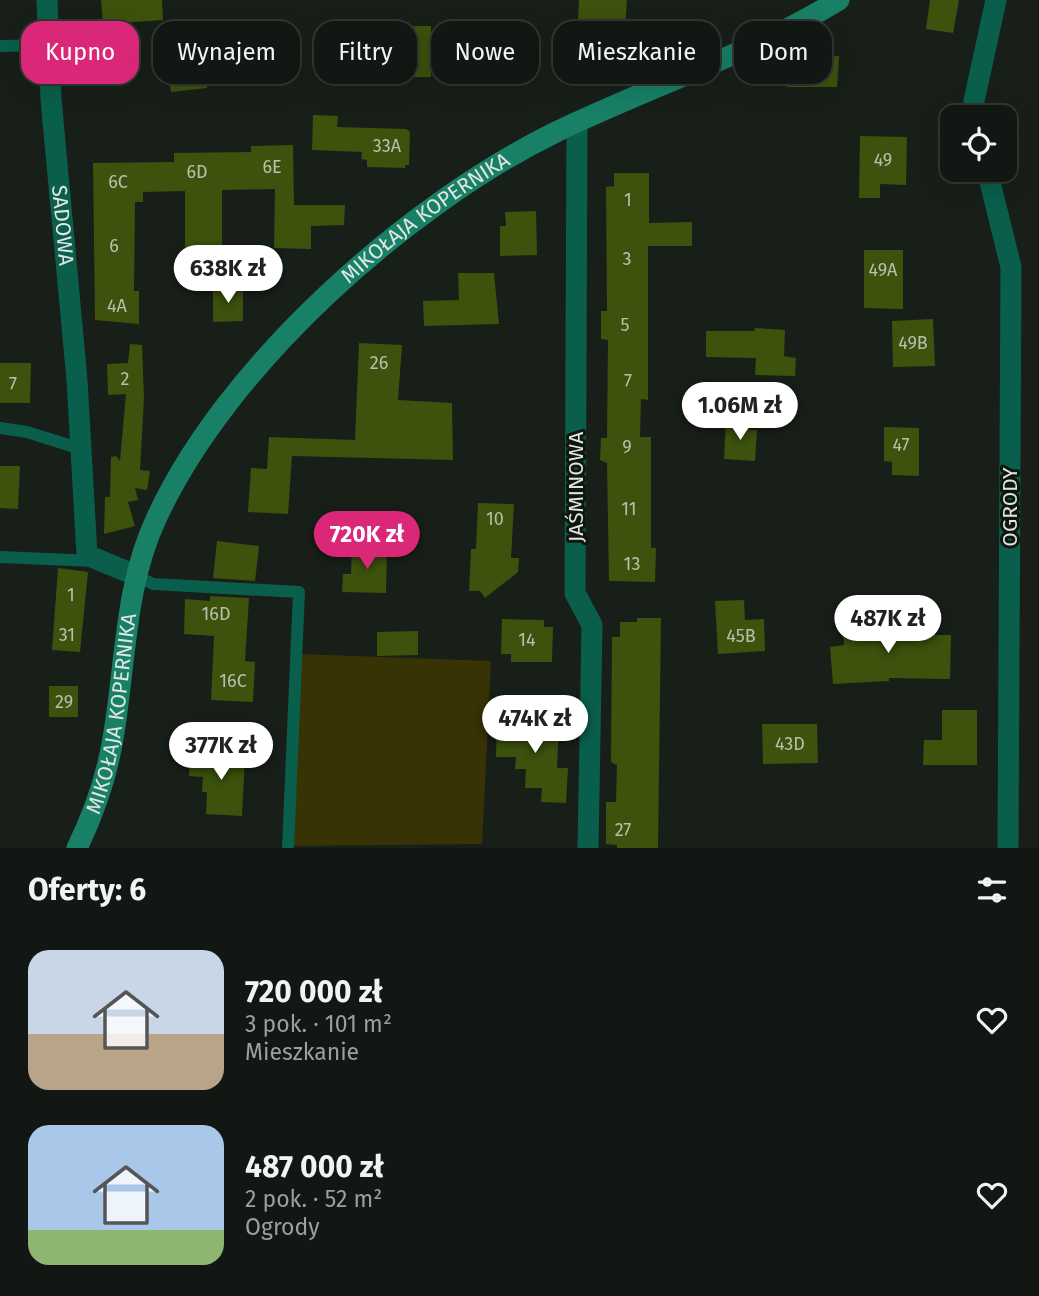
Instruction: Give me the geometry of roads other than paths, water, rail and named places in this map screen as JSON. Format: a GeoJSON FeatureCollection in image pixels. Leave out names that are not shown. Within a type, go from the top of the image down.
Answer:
{"type":"FeatureCollection","features":[{"type":"Feature","properties":{"kind":"street","name":"SADOWA"},"geometry":{"type":"LineString","coordinates":[[47,0],[48,21]]}},
{"type":"Feature","properties":{"kind":"street","name":"MIKOŁAJA KOPERNIKA"},"geometry":{"type":"LineString","coordinates":[[77,848],[101,792],[113,740],[135,575],[157,517],[196,446],[282,341],[348,277],[406,227],[482,175],[578,123],[839,0]]}},
{"type":"Feature","properties":{"kind":"street"},"geometry":{"type":"LineString","coordinates":[[976,105],[996,0]]}},
{"type":"Feature","properties":{"kind":"street","name":"SADOWA"},"geometry":{"type":"LineString","coordinates":[[50,84],[81,449],[87,555],[101,561]]}},
{"type":"Feature","properties":{"kind":"street","name":"JAŚMINOWA"},"geometry":{"type":"LineString","coordinates":[[578,123],[575,593],[592,625],[588,848]]}},
{"type":"Feature","properties":{"kind":"street","name":"OGRODY"},"geometry":{"type":"LineString","coordinates":[[990,182],[1011,267],[1008,848]]}},
{"type":"Feature","properties":{"kind":"street"},"geometry":{"type":"LineString","coordinates":[[101,561],[135,575]]}},
{"type":"Feature","properties":{"kind":"lane"},"geometry":{"type":"LineString","coordinates":[[0,46],[21,46]]}},
{"type":"Feature","properties":{"kind":"lane"},"geometry":{"type":"LineString","coordinates":[[0,428],[27,432],[81,449]]}},
{"type":"Feature","properties":{"kind":"lane"},"geometry":{"type":"LineString","coordinates":[[0,557],[101,561]]}},
{"type":"Feature","properties":{"kind":"lane"},"geometry":{"type":"LineString","coordinates":[[135,575],[153,584],[299,592],[288,848]]}}]}
